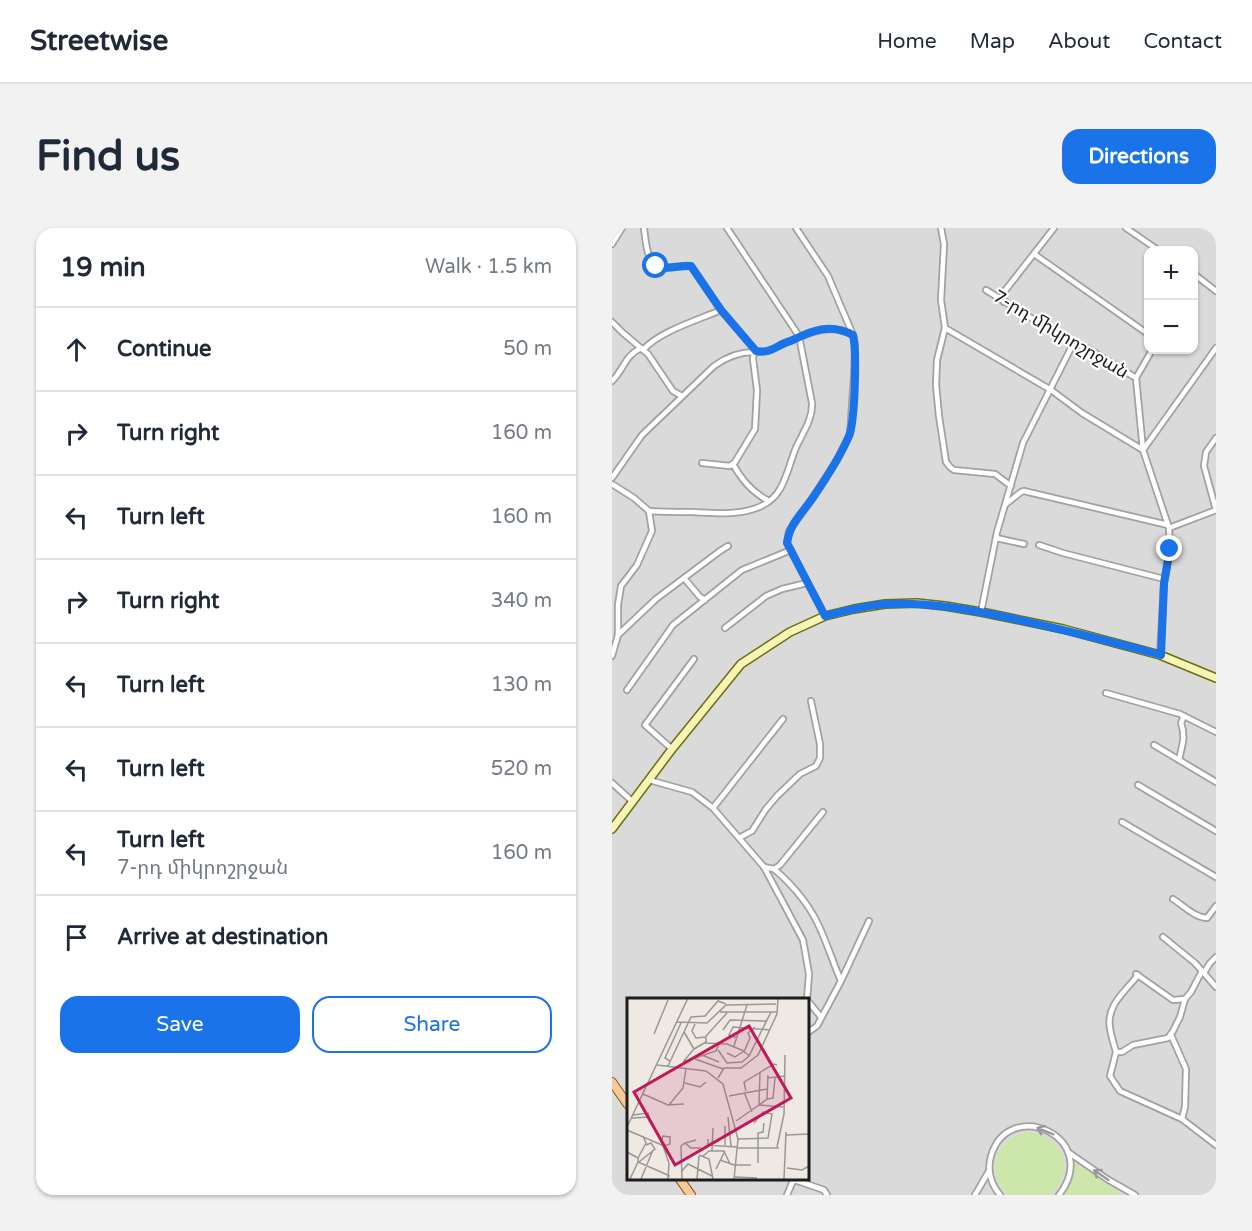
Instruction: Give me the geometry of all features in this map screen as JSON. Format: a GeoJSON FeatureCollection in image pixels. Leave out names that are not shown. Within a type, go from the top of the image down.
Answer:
{"type":"FeatureCollection","features":[{"type":"Feature","properties":{"kind":"main road"},"geometry":{"type":"LineString","coordinates":[[612,829],[672,749],[741,664],[790,632],[825,616],[885,604],[917,603],[945,606],[1063,629],[1161,655],[1216,678]]}},
{"type":"Feature","properties":{"kind":"main road"},"geometry":{"type":"LineString","coordinates":[[612,1082],[627,1104]]}},
{"type":"Feature","properties":{"kind":"main road"},"geometry":{"type":"LineString","coordinates":[[681,1180],[691,1195]]}},
{"type":"Feature","properties":{"kind":"street"},"geometry":{"type":"LineString","coordinates":[[612,244],[622,228]]}},
{"type":"Feature","properties":{"kind":"street"},"geometry":{"type":"LineString","coordinates":[[644,228],[653,264],[660,268],[691,266],[721,310],[755,352]]}},
{"type":"Feature","properties":{"kind":"street"},"geometry":{"type":"LineString","coordinates":[[612,484],[649,511],[733,513],[757,508],[769,501],[780,490],[813,411],[799,336],[727,228]]}},
{"type":"Feature","properties":{"kind":"street"},"geometry":{"type":"LineString","coordinates":[[796,228],[828,276],[855,344],[850,434],[837,460],[789,531],[787,543],[825,616]]}},
{"type":"Feature","properties":{"kind":"street"},"geometry":{"type":"LineString","coordinates":[[941,228],[944,244],[941,300],[945,328],[937,360],[936,385],[946,462],[954,470],[995,474],[1011,486]]}},
{"type":"Feature","properties":{"kind":"street"},"geometry":{"type":"LineString","coordinates":[[1004,302],[1004,292],[1054,228]]}},
{"type":"Feature","properties":{"kind":"street"},"geometry":{"type":"LineString","coordinates":[[1126,228],[1152,246]]}},
{"type":"Feature","properties":{"kind":"street"},"geometry":{"type":"LineString","coordinates":[[1034,254],[1144,331]]}},
{"type":"Feature","properties":{"kind":"street"},"geometry":{"type":"LineString","coordinates":[[1198,277],[1216,291]]}},
{"type":"Feature","properties":{"kind":"street","name":"7-րդ միկրոշրջան"},"geometry":{"type":"LineString","coordinates":[[986,290],[1073,344],[1087,348],[1136,378],[1143,450],[1169,526],[1170,549],[1164,579],[1161,655]]}},
{"type":"Feature","properties":{"kind":"street"},"geometry":{"type":"LineString","coordinates":[[612,381],[627,358],[662,336],[721,310]]}},
{"type":"Feature","properties":{"kind":"street"},"geometry":{"type":"LineString","coordinates":[[612,322],[650,356],[673,392],[682,396]]}},
{"type":"Feature","properties":{"kind":"street"},"geometry":{"type":"LineString","coordinates":[[945,328],[1051,390],[1143,450],[1216,348]]}},
{"type":"Feature","properties":{"kind":"street"},"geometry":{"type":"LineString","coordinates":[[612,478],[642,435],[721,361],[744,353],[767,352],[799,336],[826,329],[841,330],[853,335]]}},
{"type":"Feature","properties":{"kind":"street"},"geometry":{"type":"LineString","coordinates":[[981,612],[996,538],[1023,443],[1073,344]]}},
{"type":"Feature","properties":{"kind":"street"},"geometry":{"type":"LineString","coordinates":[[702,463],[730,466],[735,462],[754,429],[757,390],[753,360],[755,352]]}},
{"type":"Feature","properties":{"kind":"street"},"geometry":{"type":"LineString","coordinates":[[1136,378],[1150,354]]}},
{"type":"Feature","properties":{"kind":"street"},"geometry":{"type":"LineString","coordinates":[[1005,505],[1024,491],[1169,526],[1216,510],[1204,466],[1206,452],[1216,438]]}},
{"type":"Feature","properties":{"kind":"street"},"geometry":{"type":"LineString","coordinates":[[733,464],[740,477],[761,497],[769,501]]}},
{"type":"Feature","properties":{"kind":"street"},"geometry":{"type":"LineString","coordinates":[[612,656],[618,635],[618,605],[621,586],[637,565],[652,531],[649,511]]}},
{"type":"Feature","properties":{"kind":"street"},"geometry":{"type":"LineString","coordinates":[[996,538],[1024,544]]}},
{"type":"Feature","properties":{"kind":"street"},"geometry":{"type":"LineString","coordinates":[[1039,545],[1164,579]]}},
{"type":"Feature","properties":{"kind":"street"},"geometry":{"type":"LineString","coordinates":[[618,635],[656,599],[728,546]]}},
{"type":"Feature","properties":{"kind":"street"},"geometry":{"type":"LineString","coordinates":[[627,690],[673,625],[741,570],[791,550]]}},
{"type":"Feature","properties":{"kind":"street"},"geometry":{"type":"LineString","coordinates":[[684,578],[705,600]]}},
{"type":"Feature","properties":{"kind":"street"},"geometry":{"type":"LineString","coordinates":[[725,628],[766,596],[782,589],[807,583]]}},
{"type":"Feature","properties":{"kind":"street"},"geometry":{"type":"LineString","coordinates":[[672,749],[645,725],[694,659]]}},
{"type":"Feature","properties":{"kind":"street"},"geometry":{"type":"LineString","coordinates":[[1106,693],[1184,716],[1216,732]]}},
{"type":"Feature","properties":{"kind":"street"},"geometry":{"type":"LineString","coordinates":[[739,838],[752,831],[766,808],[800,774],[816,766],[820,758],[820,744],[811,701]]}},
{"type":"Feature","properties":{"kind":"street"},"geometry":{"type":"LineString","coordinates":[[1179,760],[1185,736],[1181,723],[1184,716]]}},
{"type":"Feature","properties":{"kind":"street"},"geometry":{"type":"LineString","coordinates":[[713,808],[783,719]]}},
{"type":"Feature","properties":{"kind":"street"},"geometry":{"type":"LineString","coordinates":[[1154,745],[1216,782]]}},
{"type":"Feature","properties":{"kind":"street"},"geometry":{"type":"LineString","coordinates":[[649,780],[692,792],[713,808],[764,867],[803,940],[809,974],[807,998]]}},
{"type":"Feature","properties":{"kind":"street"},"geometry":{"type":"LineString","coordinates":[[612,783],[633,801]]}},
{"type":"Feature","properties":{"kind":"street"},"geometry":{"type":"LineString","coordinates":[[1138,785],[1216,831]]}},
{"type":"Feature","properties":{"kind":"street"},"geometry":{"type":"LineString","coordinates":[[774,869],[790,855],[823,812]]}},
{"type":"Feature","properties":{"kind":"street"},"geometry":{"type":"LineString","coordinates":[[1122,822],[1216,877]]}},
{"type":"Feature","properties":{"kind":"street"},"geometry":{"type":"LineString","coordinates":[[764,867],[774,869],[790,882],[804,900],[822,931],[841,981]]}},
{"type":"Feature","properties":{"kind":"street"},"geometry":{"type":"LineString","coordinates":[[1173,899],[1203,918],[1208,918],[1216,906]]}},
{"type":"Feature","properties":{"kind":"street"},"geometry":{"type":"LineString","coordinates":[[808,1032],[817,1026],[869,921]]}},
{"type":"Feature","properties":{"kind":"street"},"geometry":{"type":"LineString","coordinates":[[1163,937],[1195,963],[1216,987]]}},
{"type":"Feature","properties":{"kind":"street"},"geometry":{"type":"LineString","coordinates":[[1116,1052],[1122,1052],[1133,1045],[1168,1038],[1180,1017],[1185,999],[1216,957]]}},
{"type":"Feature","properties":{"kind":"street"},"geometry":{"type":"LineString","coordinates":[[1185,999],[1173,1000],[1137,974],[1129,987],[1118,997],[1110,1012],[1110,1028],[1116,1052],[1110,1076],[1120,1091],[1182,1119],[1216,1145]]}},
{"type":"Feature","properties":{"kind":"street"},"geometry":{"type":"LineString","coordinates":[[808,1001],[821,1017]]}},
{"type":"Feature","properties":{"kind":"street"},"geometry":{"type":"LineString","coordinates":[[1171,1035],[1186,1069],[1185,1107],[1182,1119]]}},
{"type":"Feature","properties":{"kind":"street"},"geometry":{"type":"LineString","coordinates":[[1000,1195],[991,1180],[990,1158],[995,1146],[1003,1136],[1014,1129],[1027,1126],[1040,1127],[1052,1132],[1068,1152],[1071,1164],[1070,1176],[1059,1195]]}},
{"type":"Feature","properties":{"kind":"street"},"geometry":{"type":"LineString","coordinates":[[1068,1152],[1107,1179],[1136,1195]]}},
{"type":"Feature","properties":{"kind":"street"},"geometry":{"type":"LineString","coordinates":[[975,1195],[989,1171]]}},
{"type":"Feature","properties":{"kind":"street"},"geometry":{"type":"LineString","coordinates":[[787,1195],[795,1180],[824,1190],[827,1195]]}},
{"type":"Feature","properties":{"kind":"shaded area"},"geometry":{"type":"Polygon","coordinates":[[[612,228],[1216,228],[1216,1195],[612,1195],[612,228]]]}},
{"type":"Feature","properties":{"kind":"green space"},"geometry":{"type":"Polygon","coordinates":[[[1027,1132],[1049,1139],[1062,1155],[1063,1176],[1050,1195],[1009,1195],[1001,1187],[996,1177],[996,1158],[1000,1149],[1007,1141],[1027,1132]]]}},
{"type":"Feature","properties":{"kind":"green space"},"geometry":{"type":"Polygon","coordinates":[[[1072,1161],[1124,1195],[1063,1195],[1072,1179],[1072,1161]]]}},
{"type":"Feature","properties":{"kind":"route"},"geometry":{"type":"LineString","coordinates":[[656,266],[660,268],[691,266],[721,310],[756,351],[767,352],[799,336],[819,330],[841,330],[853,335],[855,344],[850,434],[837,460],[789,531],[787,543],[825,616],[885,604],[917,603],[945,606],[1063,629],[1161,655],[1164,583],[1170,549]]}}]}
